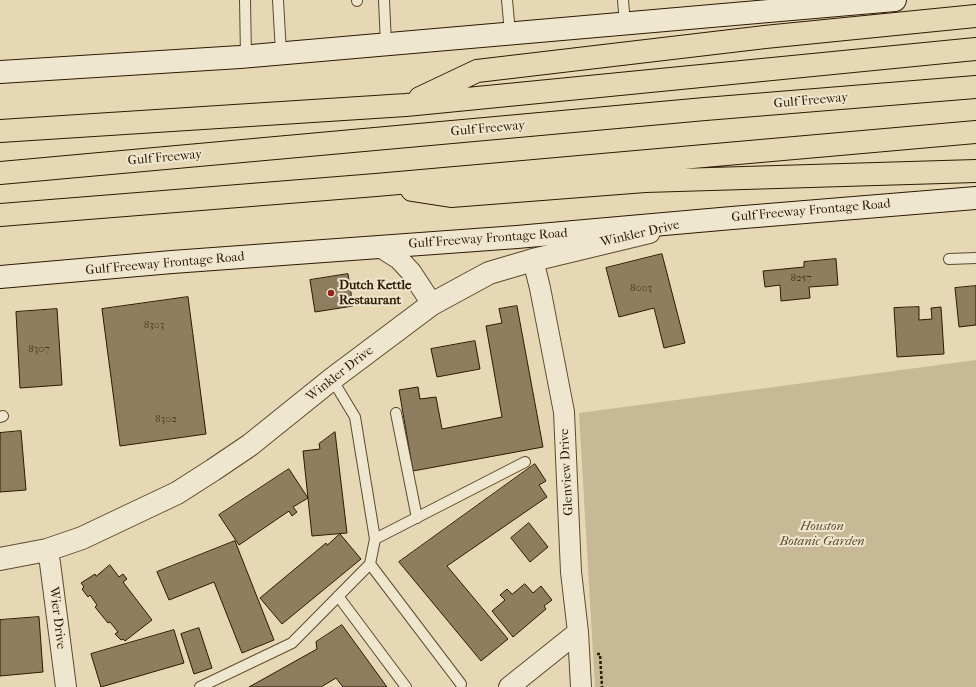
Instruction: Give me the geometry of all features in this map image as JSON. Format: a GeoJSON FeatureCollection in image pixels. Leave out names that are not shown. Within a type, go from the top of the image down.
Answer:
{"type":"FeatureCollection","features":[{"type":"Feature","properties":{"kind":"highway"},"geometry":{"type":"LineString","coordinates":[[406,105],[477,71],[765,37],[976,16]]}},
{"type":"Feature","properties":{"kind":"highway"},"geometry":{"type":"LineString","coordinates":[[0,131],[406,105],[976,49]]}},
{"type":"Feature","properties":{"kind":"highway","name":"Gulf Freeway"},"geometry":{"type":"LineString","coordinates":[[0,173],[705,109],[976,87]]}},
{"type":"Feature","properties":{"kind":"highway"},"geometry":{"type":"LineString","coordinates":[[0,215],[376,185],[976,132]]}},
{"type":"Feature","properties":{"kind":"highway"},"geometry":{"type":"LineString","coordinates":[[376,185],[451,196],[645,181],[976,171]]}},
{"type":"Feature","properties":{"kind":"main road"},"geometry":{"type":"LineString","coordinates":[[0,72],[246,56],[889,0]]}},
{"type":"Feature","properties":{"kind":"main road","name":"Gulf Freeway Frontage Road"},"geometry":{"type":"LineString","coordinates":[[0,277],[178,262],[517,237],[976,198]]}},
{"type":"Feature","properties":{"kind":"main road","name":"Winkler Drive"},"geometry":{"type":"LineString","coordinates":[[0,559],[47,550],[82,538],[177,493],[250,445],[332,379],[432,304],[489,273],[533,260],[694,221]]}},
{"type":"Feature","properties":{"kind":"street"},"geometry":{"type":"LineString","coordinates":[[380,247],[399,259],[411,272],[432,304]]}},
{"type":"Feature","properties":{"kind":"street","name":"Glenview Drive"},"geometry":{"type":"LineString","coordinates":[[533,260],[540,288],[564,412],[572,572],[578,632],[581,687]]}},
{"type":"Feature","properties":{"kind":"street","name":"Wier Drive"},"geometry":{"type":"LineString","coordinates":[[47,550],[66,687]]}},
{"type":"Feature","properties":{"kind":"street"},"geometry":{"type":"LineString","coordinates":[[509,687],[578,632]]}},
{"type":"Feature","properties":{"kind":"lane"},"geometry":{"type":"LineString","coordinates":[[245,0],[246,56]]}},
{"type":"Feature","properties":{"kind":"lane"},"geometry":{"type":"LineString","coordinates":[[278,0],[281,53]]}},
{"type":"Feature","properties":{"kind":"lane"},"geometry":{"type":"LineString","coordinates":[[384,0],[386,44]]}},
{"type":"Feature","properties":{"kind":"lane"},"geometry":{"type":"LineString","coordinates":[[507,0],[510,33]]}},
{"type":"Feature","properties":{"kind":"lane"},"geometry":{"type":"LineString","coordinates":[[623,0],[625,24]]}},
{"type":"Feature","properties":{"kind":"lane"},"geometry":{"type":"LineString","coordinates":[[949,259],[976,258]]}},
{"type":"Feature","properties":{"kind":"lane"},"geometry":{"type":"LineString","coordinates":[[200,687],[292,643],[370,564],[375,539],[355,417],[332,379]]}},
{"type":"Feature","properties":{"kind":"lane"},"geometry":{"type":"LineString","coordinates":[[396,413],[417,518]]}},
{"type":"Feature","properties":{"kind":"lane"},"geometry":{"type":"LineString","coordinates":[[375,539],[525,462]]}},
{"type":"Feature","properties":{"kind":"lane"},"geometry":{"type":"LineString","coordinates":[[370,564],[461,684]]}},
{"type":"Feature","properties":{"kind":"lane"},"geometry":{"type":"LineString","coordinates":[[338,596],[406,687]]}},
{"type":"Feature","properties":{"kind":"path"},"geometry":{"type":"LineString","coordinates":[[600,654],[602,687]]}},
{"type":"Feature","properties":{"kind":"green space","name":"Houston Botanic Garden"},"geometry":{"type":"Polygon","coordinates":[[[976,360],[976,687],[595,687],[579,413],[976,360]]]}},
{"type":"Feature","properties":{"kind":"building"},"geometry":{"type":"Polygon","coordinates":[[[662,254],[685,343],[664,348],[654,308],[619,317],[606,268],[662,254]]]}},
{"type":"Feature","properties":{"kind":"building"},"geometry":{"type":"Polygon","coordinates":[[[836,259],[838,285],[809,287],[810,298],[781,301],[780,285],[765,287],[763,271],[804,267],[804,262],[836,259]]]}},
{"type":"Feature","properties":{"kind":"building","name":"Dutch Kettle Restaurant"},"geometry":{"type":"Polygon","coordinates":[[[348,274],[353,306],[315,312],[310,280],[348,274]]]}},
{"type":"Feature","properties":{"kind":"building"},"geometry":{"type":"Polygon","coordinates":[[[976,286],[976,325],[959,327],[955,288],[976,286]]]}},
{"type":"Feature","properties":{"kind":"building"},"geometry":{"type":"Polygon","coordinates":[[[188,297],[206,434],[120,446],[102,309],[188,297]]]}},
{"type":"Feature","properties":{"kind":"building"},"geometry":{"type":"Polygon","coordinates":[[[517,306],[543,447],[413,471],[399,390],[418,387],[420,399],[436,397],[442,429],[502,417],[486,326],[502,323],[499,309],[517,306]]]}},
{"type":"Feature","properties":{"kind":"building"},"geometry":{"type":"Polygon","coordinates":[[[919,307],[919,320],[932,319],[931,308],[941,307],[944,354],[897,357],[894,308],[919,307]]]}},
{"type":"Feature","properties":{"kind":"building"},"geometry":{"type":"Polygon","coordinates":[[[57,309],[62,385],[20,388],[16,312],[57,309]]]}},
{"type":"Feature","properties":{"kind":"building"},"geometry":{"type":"Polygon","coordinates":[[[475,341],[480,369],[437,377],[431,349],[475,341]]]}},
{"type":"Feature","properties":{"kind":"building"},"geometry":{"type":"Polygon","coordinates":[[[21,431],[26,490],[0,492],[0,433],[21,431]]]}},
{"type":"Feature","properties":{"kind":"building"},"geometry":{"type":"Polygon","coordinates":[[[335,432],[347,533],[312,536],[303,451],[320,449],[319,444],[335,432]]]}},
{"type":"Feature","properties":{"kind":"building"},"geometry":{"type":"Polygon","coordinates":[[[535,464],[546,481],[539,485],[547,497],[447,566],[508,639],[481,661],[399,562],[535,464]]]}},
{"type":"Feature","properties":{"kind":"building"},"geometry":{"type":"Polygon","coordinates":[[[289,469],[308,498],[293,507],[297,512],[292,516],[289,511],[239,545],[219,515],[289,469]]]}},
{"type":"Feature","properties":{"kind":"building"},"geometry":{"type":"Polygon","coordinates":[[[529,523],[548,547],[530,562],[511,538],[529,523]]]}},
{"type":"Feature","properties":{"kind":"building"},"geometry":{"type":"Polygon","coordinates":[[[340,534],[361,559],[282,624],[260,598],[326,543],[327,545],[340,534]]]}},
{"type":"Feature","properties":{"kind":"building"},"geometry":{"type":"Polygon","coordinates":[[[235,541],[274,640],[242,653],[214,582],[169,600],[157,572],[235,541]]]}},
{"type":"Feature","properties":{"kind":"building"},"geometry":{"type":"Polygon","coordinates":[[[110,565],[119,577],[123,574],[127,579],[123,582],[152,620],[125,641],[123,639],[121,640],[115,634],[118,632],[110,622],[108,623],[95,607],[97,605],[90,595],[88,597],[82,589],[84,587],[81,583],[95,574],[96,576],[110,565]]]}},
{"type":"Feature","properties":{"kind":"building"},"geometry":{"type":"Polygon","coordinates":[[[525,584],[533,593],[541,586],[552,600],[544,606],[546,609],[513,637],[492,611],[505,600],[500,595],[507,589],[512,594],[525,584]]]}},
{"type":"Feature","properties":{"kind":"building"},"geometry":{"type":"Polygon","coordinates":[[[39,617],[43,672],[0,676],[0,620],[39,617]]]}},
{"type":"Feature","properties":{"kind":"building"},"geometry":{"type":"Polygon","coordinates":[[[342,625],[387,687],[343,687],[336,678],[321,687],[249,687],[317,649],[316,642],[342,625]]]}},
{"type":"Feature","properties":{"kind":"building"},"geometry":{"type":"Polygon","coordinates":[[[199,628],[212,668],[194,674],[181,634],[199,628]]]}},
{"type":"Feature","properties":{"kind":"building"},"geometry":{"type":"Polygon","coordinates":[[[174,630],[184,663],[101,687],[91,654],[174,630]]]}},
{"type":"Feature","properties":{"kind":"place","name":"Dutch Kettle Restaurant"},"geometry":{"type":"Point","coordinates":[331,293]}}]}
